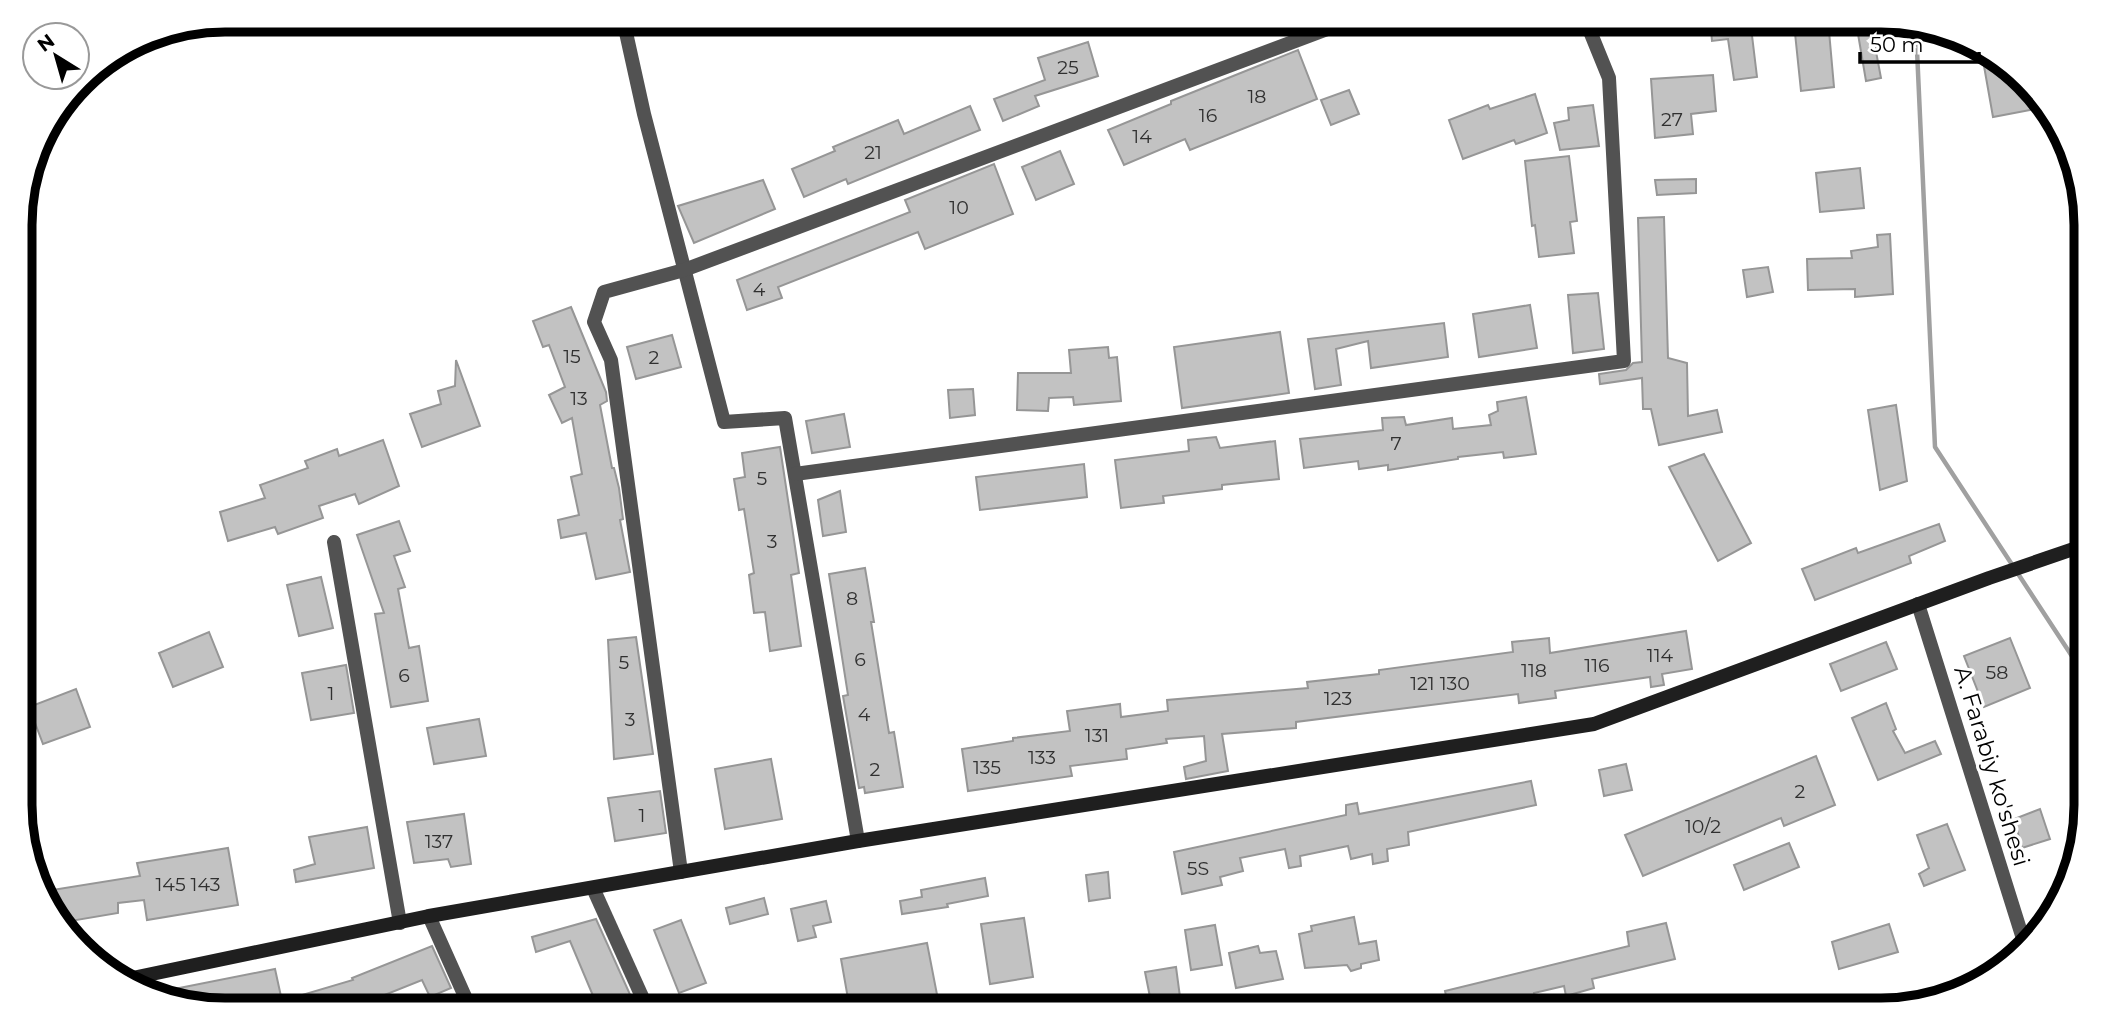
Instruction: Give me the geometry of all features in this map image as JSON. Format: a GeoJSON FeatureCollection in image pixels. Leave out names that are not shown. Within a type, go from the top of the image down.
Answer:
{"type":"FeatureCollection","features":[{"type":"Feature","properties":{"kind":"street"},"geometry":{"type":"LineString","coordinates":[[626,32],[644,114],[724,422],[785,418],[858,841]]}},
{"type":"Feature","properties":{"kind":"street"},"geometry":{"type":"LineString","coordinates":[[681,872],[611,360],[594,322],[604,292],[684,270],[1319,32]]}},
{"type":"Feature","properties":{"kind":"street"},"geometry":{"type":"LineString","coordinates":[[795,474],[1623,361],[1609,78],[1590,32]]}},
{"type":"Feature","properties":{"kind":"street"},"geometry":{"type":"LineString","coordinates":[[334,542],[400,923]]}},
{"type":"Feature","properties":{"kind":"street"},"geometry":{"type":"LineString","coordinates":[[137,977],[429,916],[858,841],[1594,724],[2074,549]]}},
{"type":"Feature","properties":{"kind":"street","name":"A. Farabiy ko'shesi"},"geometry":{"type":"LineString","coordinates":[[1918,604],[2022,936]]}},
{"type":"Feature","properties":{"kind":"street"},"geometry":{"type":"LineString","coordinates":[[593,888],[642,998]]}},
{"type":"Feature","properties":{"kind":"street"},"geometry":{"type":"LineString","coordinates":[[429,916],[466,998]]}},
{"type":"Feature","properties":{"kind":"building"},"geometry":{"type":"Polygon","coordinates":[[[1711,32],[1752,32],[1757,77],[1734,80],[1728,39],[1712,41],[1711,32]]]}},
{"type":"Feature","properties":{"kind":"building"},"geometry":{"type":"Polygon","coordinates":[[[1829,32],[1834,87],[1801,91],[1795,33],[1829,32]]]}},
{"type":"Feature","properties":{"kind":"building"},"geometry":{"type":"Polygon","coordinates":[[[1858,32],[1872,32],[1881,78],[1866,81],[1858,32]]]}},
{"type":"Feature","properties":{"kind":"building"},"geometry":{"type":"Polygon","coordinates":[[[1088,42],[1098,76],[1035,96],[1039,106],[1003,121],[994,99],[1045,80],[1038,58],[1088,42]]]}},
{"type":"Feature","properties":{"kind":"building"},"geometry":{"type":"Polygon","coordinates":[[[1298,50],[1317,99],[1190,150],[1185,139],[1124,165],[1108,130],[1171,104],[1171,101],[1298,50]]]}},
{"type":"Feature","properties":{"kind":"building"},"geometry":{"type":"Polygon","coordinates":[[[1990,65],[2008,79],[2035,109],[1993,117],[1984,66],[1990,65]]]}},
{"type":"Feature","properties":{"kind":"building"},"geometry":{"type":"Polygon","coordinates":[[[1713,75],[1716,111],[1691,114],[1693,134],[1655,138],[1651,79],[1713,75]]]}},
{"type":"Feature","properties":{"kind":"building"},"geometry":{"type":"Polygon","coordinates":[[[1349,90],[1359,114],[1331,125],[1321,100],[1349,90]]]}},
{"type":"Feature","properties":{"kind":"building"},"geometry":{"type":"Polygon","coordinates":[[[1535,94],[1547,133],[1516,144],[1514,140],[1463,159],[1449,120],[1488,105],[1490,109],[1535,94]]]}},
{"type":"Feature","properties":{"kind":"building"},"geometry":{"type":"Polygon","coordinates":[[[1593,105],[1599,146],[1560,150],[1554,123],[1569,120],[1568,108],[1593,105]]]}},
{"type":"Feature","properties":{"kind":"building"},"geometry":{"type":"Polygon","coordinates":[[[970,106],[980,130],[848,184],[846,179],[804,197],[792,169],[835,151],[833,147],[898,120],[904,134],[970,106]]]}},
{"type":"Feature","properties":{"kind":"building"},"geometry":{"type":"Polygon","coordinates":[[[1060,151],[1074,184],[1036,200],[1022,167],[1060,151]]]}},
{"type":"Feature","properties":{"kind":"building"},"geometry":{"type":"Polygon","coordinates":[[[1569,156],[1577,221],[1570,222],[1574,253],[1539,257],[1535,225],[1532,226],[1525,161],[1569,156]]]}},
{"type":"Feature","properties":{"kind":"building"},"geometry":{"type":"Polygon","coordinates":[[[994,164],[1013,214],[925,249],[918,232],[778,287],[782,298],[747,310],[737,280],[910,212],[905,200],[994,164]]]}},
{"type":"Feature","properties":{"kind":"building"},"geometry":{"type":"Polygon","coordinates":[[[1860,168],[1864,208],[1820,212],[1816,173],[1860,168]]]}},
{"type":"Feature","properties":{"kind":"building"},"geometry":{"type":"Polygon","coordinates":[[[1696,179],[1696,193],[1657,195],[1655,180],[1696,179]]]}},
{"type":"Feature","properties":{"kind":"building"},"geometry":{"type":"Polygon","coordinates":[[[763,180],[775,209],[694,243],[678,206],[763,180]]]}},
{"type":"Feature","properties":{"kind":"building"},"geometry":{"type":"Polygon","coordinates":[[[1664,217],[1668,358],[1687,363],[1688,416],[1717,410],[1722,432],[1659,445],[1651,409],[1643,409],[1642,378],[1600,384],[1599,374],[1626,370],[1633,363],[1642,362],[1638,218],[1664,217]]]}},
{"type":"Feature","properties":{"kind":"building"},"geometry":{"type":"Polygon","coordinates":[[[1890,234],[1893,294],[1855,297],[1855,289],[1808,290],[1807,259],[1852,258],[1851,251],[1878,247],[1877,235],[1890,234]]]}},
{"type":"Feature","properties":{"kind":"building"},"geometry":{"type":"Polygon","coordinates":[[[1768,267],[1773,292],[1747,297],[1743,270],[1768,267]]]}},
{"type":"Feature","properties":{"kind":"building"},"geometry":{"type":"Polygon","coordinates":[[[1598,293],[1604,349],[1573,353],[1568,295],[1598,293]]]}},
{"type":"Feature","properties":{"kind":"building"},"geometry":{"type":"Polygon","coordinates":[[[1530,305],[1537,348],[1479,357],[1473,314],[1530,305]]]}},
{"type":"Feature","properties":{"kind":"building"},"geometry":{"type":"Polygon","coordinates":[[[571,307],[606,392],[607,401],[600,405],[612,468],[619,488],[623,519],[620,520],[630,572],[596,579],[586,533],[561,538],[558,520],[579,515],[571,477],[582,474],[572,418],[562,423],[549,395],[565,387],[549,345],[543,347],[533,321],[571,307]]]}},
{"type":"Feature","properties":{"kind":"building"},"geometry":{"type":"Polygon","coordinates":[[[1444,323],[1448,357],[1371,368],[1368,341],[1336,349],[1341,385],[1315,389],[1308,339],[1444,323]]]}},
{"type":"Feature","properties":{"kind":"building"},"geometry":{"type":"Polygon","coordinates":[[[1280,332],[1289,393],[1182,408],[1174,347],[1280,332]]]}},
{"type":"Feature","properties":{"kind":"building"},"geometry":{"type":"Polygon","coordinates":[[[672,335],[681,367],[636,379],[627,347],[672,335]]]}},
{"type":"Feature","properties":{"kind":"building"},"geometry":{"type":"Polygon","coordinates":[[[1108,347],[1109,358],[1117,357],[1121,401],[1074,405],[1073,397],[1049,398],[1048,411],[1017,410],[1018,373],[1071,373],[1069,350],[1108,347]]]}},
{"type":"Feature","properties":{"kind":"building"},"geometry":{"type":"Polygon","coordinates":[[[456,360],[480,426],[422,447],[410,414],[441,404],[438,391],[455,386],[456,360]]]}},
{"type":"Feature","properties":{"kind":"building"},"geometry":{"type":"Polygon","coordinates":[[[973,389],[975,415],[950,418],[948,390],[973,389]]]}},
{"type":"Feature","properties":{"kind":"building"},"geometry":{"type":"Polygon","coordinates":[[[1526,397],[1536,454],[1504,458],[1503,452],[1388,470],[1388,465],[1359,469],[1358,461],[1304,468],[1300,439],[1383,430],[1382,418],[1404,417],[1406,425],[1452,418],[1453,429],[1491,425],[1489,415],[1498,411],[1497,402],[1526,397]]]}},
{"type":"Feature","properties":{"kind":"building"},"geometry":{"type":"Polygon","coordinates":[[[1896,405],[1907,481],[1880,490],[1868,410],[1896,405]]]}},
{"type":"Feature","properties":{"kind":"building"},"geometry":{"type":"Polygon","coordinates":[[[844,414],[850,447],[812,453],[806,421],[844,414]]]}},
{"type":"Feature","properties":{"kind":"building"},"geometry":{"type":"Polygon","coordinates":[[[1216,437],[1220,448],[1275,441],[1279,479],[1222,485],[1222,489],[1163,496],[1164,503],[1121,508],[1115,460],[1189,451],[1188,440],[1216,437]]]}},
{"type":"Feature","properties":{"kind":"building"},"geometry":{"type":"Polygon","coordinates":[[[383,440],[399,486],[359,504],[355,494],[319,506],[323,518],[278,534],[275,527],[228,541],[220,512],[265,498],[260,485],[308,468],[305,461],[337,449],[339,456],[383,440]]]}},
{"type":"Feature","properties":{"kind":"building"},"geometry":{"type":"Polygon","coordinates":[[[780,447],[799,573],[791,575],[801,646],[770,651],[765,612],[754,613],[749,575],[754,573],[744,509],[739,510],[734,479],[745,477],[742,453],[780,447]]]}},
{"type":"Feature","properties":{"kind":"building"},"geometry":{"type":"Polygon","coordinates":[[[1704,454],[1751,543],[1718,561],[1669,467],[1704,454]]]}},
{"type":"Feature","properties":{"kind":"building"},"geometry":{"type":"Polygon","coordinates":[[[1084,464],[1087,497],[980,510],[976,477],[1084,464]]]}},
{"type":"Feature","properties":{"kind":"building"},"geometry":{"type":"Polygon","coordinates":[[[840,491],[846,532],[823,536],[818,500],[840,491]]]}},
{"type":"Feature","properties":{"kind":"building"},"geometry":{"type":"Polygon","coordinates":[[[399,521],[410,551],[394,556],[405,587],[398,589],[409,648],[419,646],[428,701],[391,707],[375,614],[384,613],[357,535],[399,521]]]}},
{"type":"Feature","properties":{"kind":"building"},"geometry":{"type":"Polygon","coordinates":[[[1939,524],[1945,541],[1909,556],[1911,563],[1815,600],[1802,569],[1856,548],[1858,553],[1939,524]]]}},
{"type":"Feature","properties":{"kind":"building"},"geometry":{"type":"Polygon","coordinates":[[[865,568],[889,733],[894,732],[903,787],[865,793],[864,787],[859,788],[843,696],[848,695],[829,574],[865,568]]]}},
{"type":"Feature","properties":{"kind":"building"},"geometry":{"type":"Polygon","coordinates":[[[321,577],[333,628],[299,636],[287,585],[321,577]]]}},
{"type":"Feature","properties":{"kind":"building"},"geometry":{"type":"Polygon","coordinates":[[[1686,631],[1692,669],[1662,674],[1664,685],[1651,687],[1650,677],[1555,691],[1556,698],[1519,703],[1518,694],[1296,722],[1296,728],[1222,734],[1228,771],[1186,779],[1184,767],[1206,761],[1204,736],[1166,739],[1167,743],[1126,749],[1127,759],[1070,766],[1072,776],[968,791],[962,749],[1013,741],[1013,738],[1070,731],[1067,711],[1120,704],[1121,717],[1168,711],[1167,700],[1308,688],[1307,682],[1379,674],[1379,670],[1513,652],[1512,642],[1549,638],[1550,653],[1686,631]]]}},
{"type":"Feature","properties":{"kind":"building"},"geometry":{"type":"Polygon","coordinates":[[[209,632],[223,667],[173,687],[159,653],[209,632]]]}},
{"type":"Feature","properties":{"kind":"building"},"geometry":{"type":"Polygon","coordinates":[[[636,637],[653,754],[614,759],[608,640],[636,637]]]}},
{"type":"Feature","properties":{"kind":"building"},"geometry":{"type":"Polygon","coordinates":[[[2010,638],[2030,688],[1984,707],[1964,656],[2010,638]]]}},
{"type":"Feature","properties":{"kind":"building"},"geometry":{"type":"Polygon","coordinates":[[[1886,642],[1897,669],[1841,691],[1830,664],[1886,642]]]}},
{"type":"Feature","properties":{"kind":"building"},"geometry":{"type":"Polygon","coordinates":[[[346,665],[354,713],[311,720],[302,673],[346,665]]]}},
{"type":"Feature","properties":{"kind":"building"},"geometry":{"type":"Polygon","coordinates":[[[76,689],[90,727],[43,744],[31,706],[76,689]]]}},
{"type":"Feature","properties":{"kind":"building"},"geometry":{"type":"Polygon","coordinates":[[[1886,703],[1896,729],[1893,731],[1905,753],[1935,741],[1941,754],[1878,780],[1852,718],[1886,703]]]}},
{"type":"Feature","properties":{"kind":"building"},"geometry":{"type":"Polygon","coordinates":[[[479,719],[486,756],[434,764],[427,728],[479,719]]]}},
{"type":"Feature","properties":{"kind":"building"},"geometry":{"type":"Polygon","coordinates":[[[1816,756],[1835,805],[1784,826],[1781,818],[1643,876],[1625,835],[1816,756]]]}},
{"type":"Feature","properties":{"kind":"building"},"geometry":{"type":"Polygon","coordinates":[[[771,759],[782,819],[725,829],[715,769],[771,759]]]}},
{"type":"Feature","properties":{"kind":"building"},"geometry":{"type":"Polygon","coordinates":[[[1626,764],[1632,790],[1604,796],[1599,770],[1626,764]]]}},
{"type":"Feature","properties":{"kind":"building"},"geometry":{"type":"Polygon","coordinates":[[[1531,781],[1536,805],[1408,832],[1409,845],[1387,849],[1388,861],[1373,864],[1372,854],[1351,859],[1348,846],[1300,856],[1301,866],[1289,868],[1285,849],[1240,858],[1243,871],[1220,877],[1222,885],[1182,894],[1174,852],[1346,815],[1346,805],[1357,803],[1359,814],[1531,781]]]}},
{"type":"Feature","properties":{"kind":"building"},"geometry":{"type":"Polygon","coordinates":[[[660,791],[666,833],[615,841],[608,798],[660,791]]]}},
{"type":"Feature","properties":{"kind":"building"},"geometry":{"type":"Polygon","coordinates":[[[2040,809],[2050,839],[2022,848],[2014,819],[2040,809]]]}},
{"type":"Feature","properties":{"kind":"building"},"geometry":{"type":"Polygon","coordinates":[[[464,814],[471,864],[451,867],[448,859],[414,863],[407,822],[464,814]]]}},
{"type":"Feature","properties":{"kind":"building"},"geometry":{"type":"Polygon","coordinates":[[[1947,824],[1965,870],[1924,886],[1919,874],[1929,868],[1917,835],[1947,824]]]}},
{"type":"Feature","properties":{"kind":"building"},"geometry":{"type":"Polygon","coordinates":[[[367,827],[374,868],[296,882],[294,870],[315,864],[309,837],[367,827]]]}},
{"type":"Feature","properties":{"kind":"building"},"geometry":{"type":"Polygon","coordinates":[[[1789,843],[1799,867],[1744,890],[1734,865],[1789,843]]]}},
{"type":"Feature","properties":{"kind":"building"},"geometry":{"type":"Polygon","coordinates":[[[228,848],[238,905],[147,920],[144,900],[118,903],[118,913],[71,921],[51,890],[140,876],[137,863],[228,848]]]}},
{"type":"Feature","properties":{"kind":"building"},"geometry":{"type":"Polygon","coordinates":[[[1108,872],[1110,898],[1089,901],[1086,875],[1108,872]]]}},
{"type":"Feature","properties":{"kind":"building"},"geometry":{"type":"Polygon","coordinates":[[[985,878],[988,896],[947,904],[948,907],[902,914],[900,901],[922,897],[921,890],[985,878]]]}},
{"type":"Feature","properties":{"kind":"building"},"geometry":{"type":"Polygon","coordinates":[[[764,898],[768,914],[730,924],[726,908],[764,898]]]}},
{"type":"Feature","properties":{"kind":"building"},"geometry":{"type":"Polygon","coordinates":[[[826,901],[831,922],[813,926],[816,937],[798,941],[791,909],[826,901]]]}},
{"type":"Feature","properties":{"kind":"building"},"geometry":{"type":"Polygon","coordinates":[[[1354,917],[1359,944],[1376,941],[1379,960],[1361,964],[1361,968],[1351,971],[1347,965],[1305,968],[1299,934],[1312,931],[1311,926],[1354,917]]]}},
{"type":"Feature","properties":{"kind":"building"},"geometry":{"type":"Polygon","coordinates":[[[1024,918],[1033,977],[990,984],[981,924],[1024,918]]]}},
{"type":"Feature","properties":{"kind":"building"},"geometry":{"type":"Polygon","coordinates":[[[596,919],[631,998],[594,998],[570,941],[536,952],[532,937],[596,919]]]}},
{"type":"Feature","properties":{"kind":"building"},"geometry":{"type":"Polygon","coordinates":[[[681,920],[706,983],[679,993],[654,930],[681,920]]]}},
{"type":"Feature","properties":{"kind":"building"},"geometry":{"type":"Polygon","coordinates":[[[1666,923],[1675,959],[1592,979],[1594,988],[1566,996],[1564,986],[1534,993],[1535,997],[1446,997],[1445,991],[1629,946],[1627,932],[1666,923]]]}},
{"type":"Feature","properties":{"kind":"building"},"geometry":{"type":"Polygon","coordinates":[[[1889,924],[1898,952],[1839,969],[1832,942],[1889,924]]]}},
{"type":"Feature","properties":{"kind":"building"},"geometry":{"type":"Polygon","coordinates":[[[1215,925],[1222,965],[1191,970],[1185,930],[1215,925]]]}},
{"type":"Feature","properties":{"kind":"building"},"geometry":{"type":"Polygon","coordinates":[[[927,943],[938,998],[848,998],[841,959],[927,943]]]}},
{"type":"Feature","properties":{"kind":"building"},"geometry":{"type":"Polygon","coordinates":[[[432,946],[451,988],[430,997],[422,980],[377,998],[292,998],[353,980],[352,978],[432,946]]]}},
{"type":"Feature","properties":{"kind":"building"},"geometry":{"type":"Polygon","coordinates":[[[1258,946],[1260,953],[1276,951],[1283,979],[1236,988],[1229,953],[1258,946]]]}},
{"type":"Feature","properties":{"kind":"building"},"geometry":{"type":"Polygon","coordinates":[[[1176,967],[1180,997],[1150,997],[1145,972],[1176,967]]]}},
{"type":"Feature","properties":{"kind":"building"},"geometry":{"type":"Polygon","coordinates":[[[275,969],[281,998],[212,997],[172,990],[275,969]]]}},
{"type":"Feature","properties":{"kind":"waterway"},"geometry":{"type":"LineString","coordinates":[[1916,35],[1935,447],[2074,659]]}}]}
